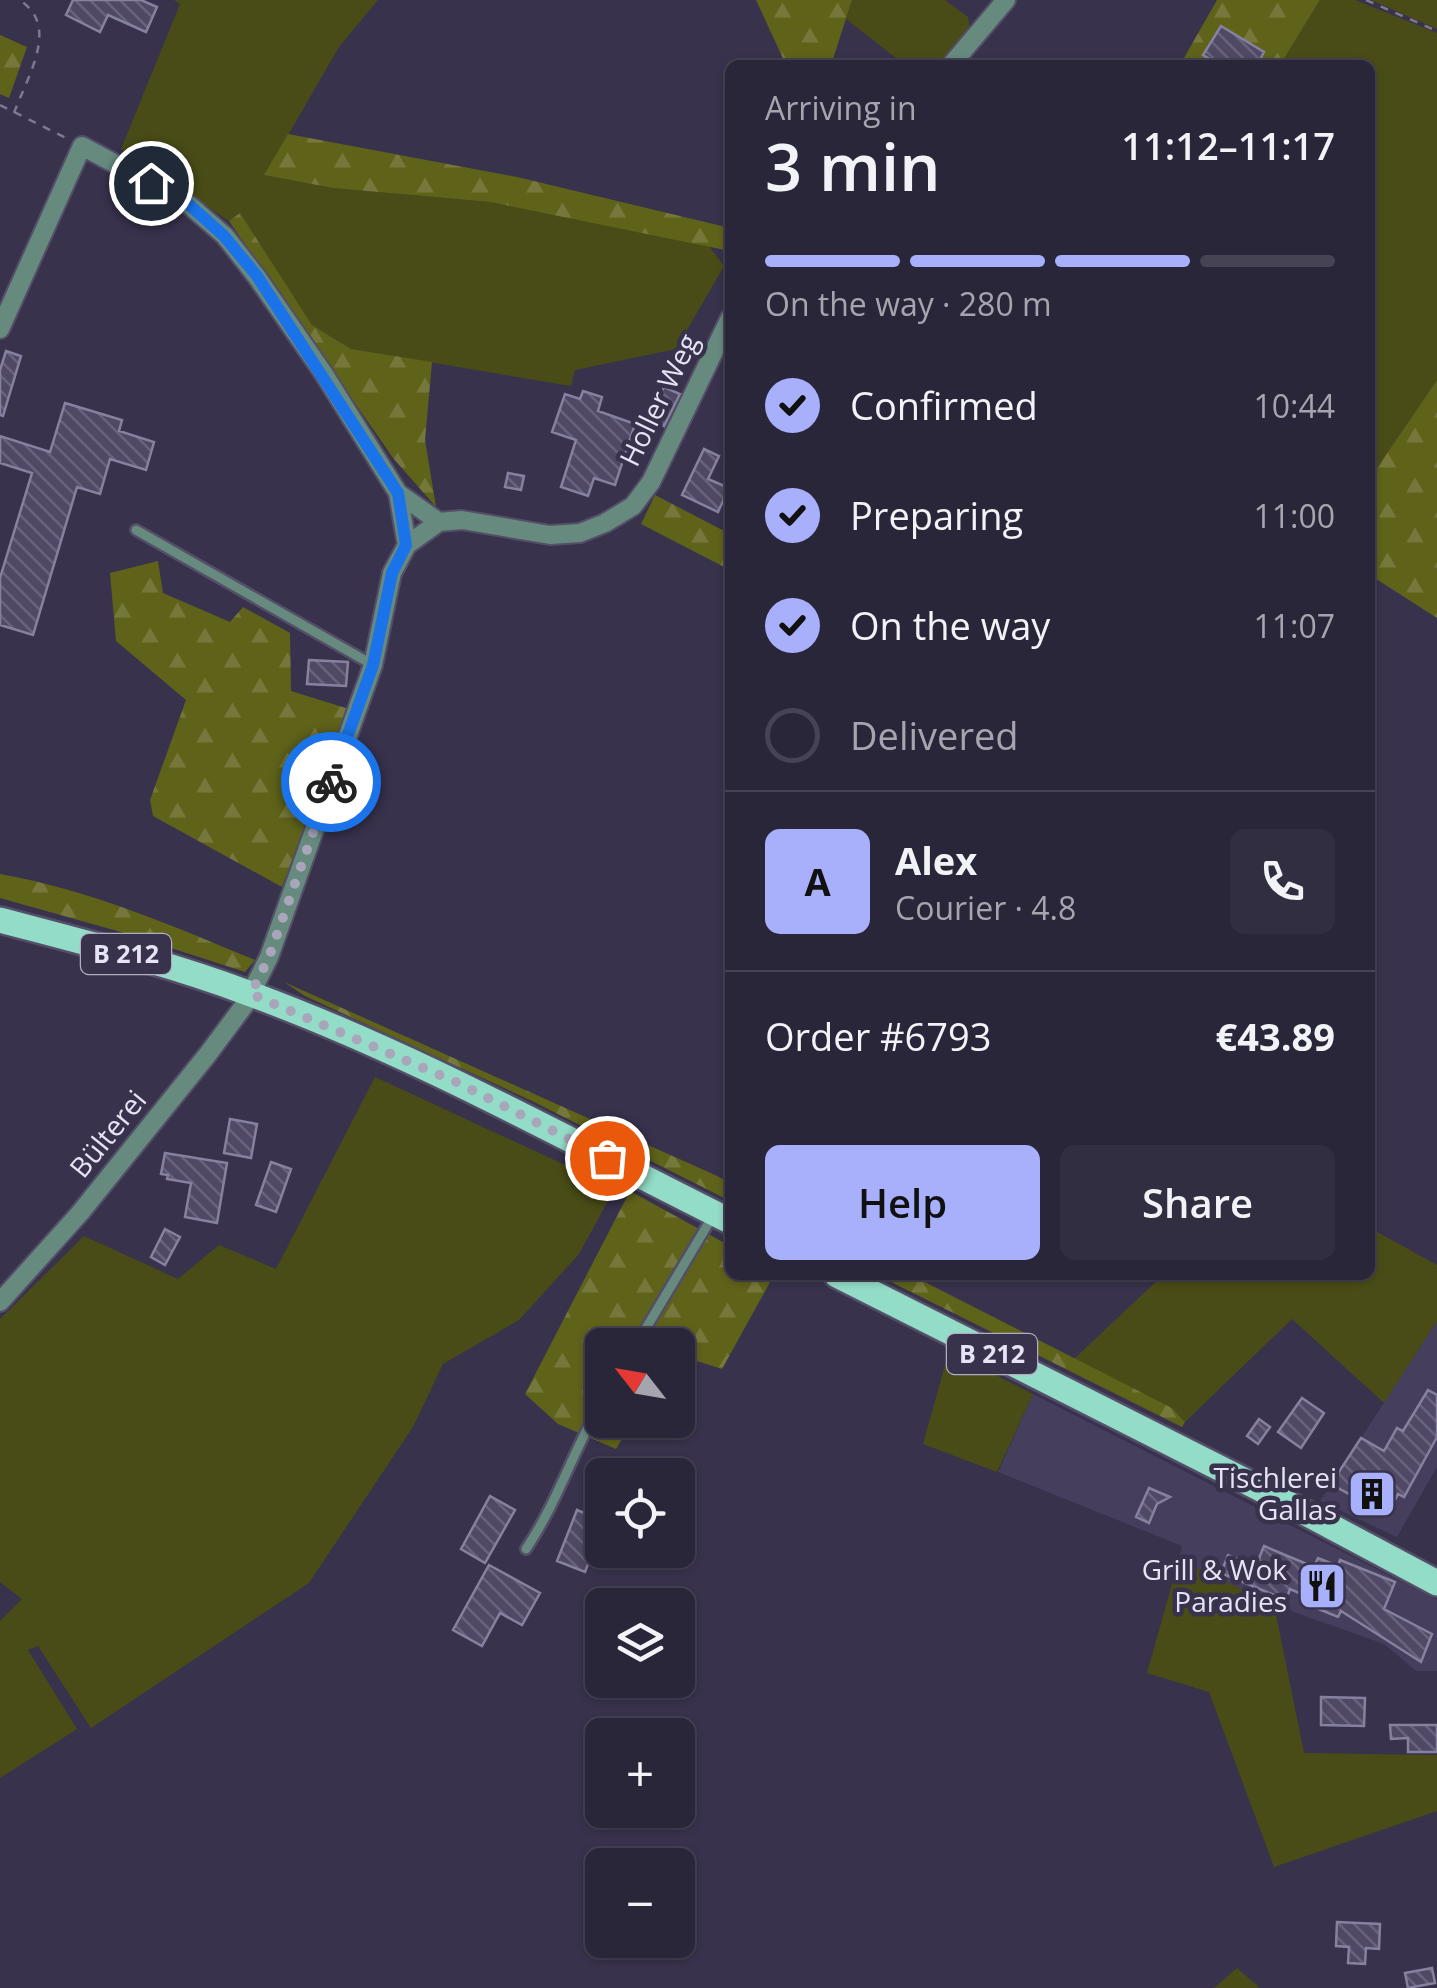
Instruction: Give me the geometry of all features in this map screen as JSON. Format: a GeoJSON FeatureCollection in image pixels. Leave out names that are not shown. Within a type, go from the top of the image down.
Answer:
{"type":"FeatureCollection","features":[{"type":"Feature","properties":{"kind":"main road","name":"B 212"},"geometry":{"type":"LineString","coordinates":[[0,920],[114,950],[251,994],[456,1082],[722,1218]]}},
{"type":"Feature","properties":{"kind":"main road","name":"B 212"},"geometry":{"type":"LineString","coordinates":[[847,1280],[1241,1479],[1437,1584]]}},
{"type":"Feature","properties":{"kind":"street"},"geometry":{"type":"LineString","coordinates":[[955,60],[1006,0]]}},
{"type":"Feature","properties":{"kind":"street"},"geometry":{"type":"LineString","coordinates":[[0,328],[82,146],[186,202],[224,236],[257,276],[324,374],[398,493],[439,522],[406,545],[392,573],[373,665],[269,957],[251,994]]}},
{"type":"Feature","properties":{"kind":"street","name":"Holler Weg"},"geometry":{"type":"LineString","coordinates":[[439,522],[462,520],[550,535],[580,534],[633,506],[651,482],[725,328]]}},
{"type":"Feature","properties":{"kind":"street"},"geometry":{"type":"LineString","coordinates":[[398,493],[406,545]]}},
{"type":"Feature","properties":{"kind":"street","name":"Bülterei"},"geometry":{"type":"LineString","coordinates":[[0,1302],[80,1213],[208,1054],[251,994]]}},
{"type":"Feature","properties":{"kind":"lane"},"geometry":{"type":"LineString","coordinates":[[136,530],[373,665]]}},
{"type":"Feature","properties":{"kind":"lane"},"geometry":{"type":"LineString","coordinates":[[648,1328],[722,1218]]}},
{"type":"Feature","properties":{"kind":"lane"},"geometry":{"type":"LineString","coordinates":[[526,1550],[544,1523],[585,1432]]}},
{"type":"Feature","properties":{"kind":"path"},"geometry":{"type":"LineString","coordinates":[[14,112],[41,38],[38,17],[19,0]]}},
{"type":"Feature","properties":{"kind":"path"},"geometry":{"type":"LineString","coordinates":[[1366,0],[1437,31]]}},
{"type":"Feature","properties":{"kind":"path"},"geometry":{"type":"LineString","coordinates":[[0,105],[82,146]]}},
{"type":"Feature","properties":{"kind":"shaded area"},"geometry":{"type":"Polygon","coordinates":[[[1437,1321],[1437,1467],[1397,1537],[1320,1501],[1437,1321]]]}},
{"type":"Feature","properties":{"kind":"shaded area"},"geometry":{"type":"Polygon","coordinates":[[[1033,1394],[1437,1600],[1437,1671],[1416,1671],[1384,1644],[1274,1605],[1179,1559],[1182,1546],[998,1472],[1033,1394]]]}},
{"type":"Feature","properties":{"kind":"green space"},"geometry":{"type":"Polygon","coordinates":[[[174,0],[378,0],[339,47],[265,175],[333,188],[490,202],[709,246],[724,266],[676,349],[575,370],[571,386],[351,349],[312,325],[240,214],[229,221],[121,149],[180,4],[174,0]]]}},
{"type":"Feature","properties":{"kind":"green space"},"geometry":{"type":"Polygon","coordinates":[[[756,0],[852,0],[832,60],[784,60],[756,0]]]}},
{"type":"Feature","properties":{"kind":"green space"},"geometry":{"type":"Polygon","coordinates":[[[852,0],[945,0],[968,17],[970,29],[942,60],[899,60],[846,19],[852,0]]]}},
{"type":"Feature","properties":{"kind":"green space"},"geometry":{"type":"Polygon","coordinates":[[[1217,0],[1320,0],[1283,60],[1183,60],[1217,0]]]}},
{"type":"Feature","properties":{"kind":"green space"},"geometry":{"type":"Polygon","coordinates":[[[1320,0],[1355,0],[1437,33],[1437,380],[1375,471],[1375,60],[1283,60],[1320,0]]]}},
{"type":"Feature","properties":{"kind":"green space"},"geometry":{"type":"Polygon","coordinates":[[[1371,0],[1437,0],[1437,29],[1371,0]]]}},
{"type":"Feature","properties":{"kind":"green space"},"geometry":{"type":"Polygon","coordinates":[[[0,35],[27,47],[9,98],[0,94],[0,35]]]}},
{"type":"Feature","properties":{"kind":"green space"},"geometry":{"type":"Polygon","coordinates":[[[288,134],[517,177],[725,227],[725,250],[490,202],[333,188],[264,175],[288,134]]]}},
{"type":"Feature","properties":{"kind":"green space"},"geometry":{"type":"Polygon","coordinates":[[[240,213],[312,325],[351,349],[432,362],[425,440],[436,507],[393,458],[229,221],[240,213]]]}},
{"type":"Feature","properties":{"kind":"green space"},"geometry":{"type":"Polygon","coordinates":[[[1437,380],[1437,618],[1375,578],[1375,471],[1437,380]]]}},
{"type":"Feature","properties":{"kind":"green space"},"geometry":{"type":"Polygon","coordinates":[[[655,495],[725,531],[725,567],[641,524],[655,495]]]}},
{"type":"Feature","properties":{"kind":"green space"},"geometry":{"type":"Polygon","coordinates":[[[158,561],[163,593],[230,622],[243,607],[290,633],[291,691],[349,709],[282,887],[153,816],[150,800],[186,700],[116,641],[110,573],[158,561]]]}},
{"type":"Feature","properties":{"kind":"green space"},"geometry":{"type":"Polygon","coordinates":[[[0,874],[98,899],[255,960],[245,972],[0,898],[0,874]]]}},
{"type":"Feature","properties":{"kind":"green space"},"geometry":{"type":"Polygon","coordinates":[[[284,982],[715,1175],[725,1180],[725,1198],[532,1101],[305,996],[284,982]]]}},
{"type":"Feature","properties":{"kind":"green space"},"geometry":{"type":"Polygon","coordinates":[[[375,1077],[615,1188],[579,1254],[519,1320],[443,1364],[413,1427],[309,1583],[91,1728],[38,1646],[28,1650],[77,1729],[0,1778],[0,1621],[22,1599],[0,1582],[0,1319],[84,1236],[178,1279],[219,1245],[276,1269],[375,1077]]]}},
{"type":"Feature","properties":{"kind":"green space"},"geometry":{"type":"Polygon","coordinates":[[[630,1191],[725,1243],[725,1280],[771,1280],[722,1369],[695,1360],[695,1328],[585,1328],[585,1436],[558,1424],[525,1394],[630,1191]]]}},
{"type":"Feature","properties":{"kind":"green space"},"geometry":{"type":"Polygon","coordinates":[[[1375,1231],[1437,1265],[1437,1321],[1384,1403],[1292,1319],[1185,1422],[1172,1408],[1074,1359],[1158,1280],[1375,1280],[1375,1231]]]}},
{"type":"Feature","properties":{"kind":"green space"},"geometry":{"type":"Polygon","coordinates":[[[887,1280],[921,1280],[1172,1408],[1185,1422],[1182,1427],[887,1280]]]}},
{"type":"Feature","properties":{"kind":"green space"},"geometry":{"type":"Polygon","coordinates":[[[949,1351],[1033,1394],[997,1472],[923,1444],[949,1351]]]}},
{"type":"Feature","properties":{"kind":"green space"},"geometry":{"type":"Polygon","coordinates":[[[590,1438],[622,1438],[616,1449],[590,1438]]]}},
{"type":"Feature","properties":{"kind":"green space"},"geometry":{"type":"Polygon","coordinates":[[[1179,1559],[1274,1605],[1304,1753],[1437,1755],[1437,1811],[1274,1867],[1209,1692],[1147,1673],[1179,1559]]]}},
{"type":"Feature","properties":{"kind":"green space"},"geometry":{"type":"Polygon","coordinates":[[[1237,1968],[1260,1988],[1214,1988],[1237,1968]]]}},
{"type":"Feature","properties":{"kind":"building"},"geometry":{"type":"Polygon","coordinates":[[[73,0],[141,0],[157,7],[146,32],[108,15],[100,32],[66,15],[73,0]]]}},
{"type":"Feature","properties":{"kind":"building"},"geometry":{"type":"Polygon","coordinates":[[[1221,26],[1264,52],[1260,60],[1212,60],[1203,55],[1221,26]]]}},
{"type":"Feature","properties":{"kind":"building"},"geometry":{"type":"Polygon","coordinates":[[[6,351],[21,356],[3,416],[0,370],[6,351]]]}},
{"type":"Feature","properties":{"kind":"building"},"geometry":{"type":"Polygon","coordinates":[[[664,387],[680,394],[664,426],[650,419],[664,387]]]}},
{"type":"Feature","properties":{"kind":"building"},"geometry":{"type":"Polygon","coordinates":[[[583,391],[602,397],[598,411],[635,424],[615,485],[594,478],[588,496],[561,487],[576,440],[552,432],[565,394],[580,399],[583,391]]]}},
{"type":"Feature","properties":{"kind":"building"},"geometry":{"type":"Polygon","coordinates":[[[65,403],[122,420],[119,431],[154,442],[146,470],[110,459],[100,494],[77,487],[33,635],[0,625],[0,578],[32,473],[0,463],[0,436],[50,452],[65,403]]]}},
{"type":"Feature","properties":{"kind":"building"},"geometry":{"type":"Polygon","coordinates":[[[704,449],[719,456],[708,479],[725,486],[718,512],[682,495],[704,449]]]}},
{"type":"Feature","properties":{"kind":"building"},"geometry":{"type":"Polygon","coordinates":[[[508,473],[524,476],[521,490],[505,487],[508,473]]]}},
{"type":"Feature","properties":{"kind":"building"},"geometry":{"type":"Polygon","coordinates":[[[309,660],[348,662],[346,686],[307,684],[309,660]]]}},
{"type":"Feature","properties":{"kind":"building"},"geometry":{"type":"Polygon","coordinates":[[[230,1119],[257,1124],[251,1158],[224,1153],[230,1119]]]}},
{"type":"Feature","properties":{"kind":"building"},"geometry":{"type":"Polygon","coordinates":[[[165,1153],[227,1163],[217,1223],[185,1217],[191,1183],[167,1179],[168,1175],[161,1174],[165,1153]]]}},
{"type":"Feature","properties":{"kind":"building"},"geometry":{"type":"Polygon","coordinates":[[[271,1162],[291,1169],[276,1212],[256,1205],[271,1162]]]}},
{"type":"Feature","properties":{"kind":"building"},"geometry":{"type":"Polygon","coordinates":[[[165,1229],[180,1237],[165,1265],[151,1257],[165,1229]]]}},
{"type":"Feature","properties":{"kind":"building"},"geometry":{"type":"Polygon","coordinates":[[[1428,1390],[1437,1395],[1437,1437],[1404,1497],[1398,1494],[1387,1515],[1331,1484],[1361,1438],[1384,1451],[1397,1428],[1403,1431],[1428,1390]]]}},
{"type":"Feature","properties":{"kind":"building"},"geometry":{"type":"Polygon","coordinates":[[[1302,1398],[1324,1413],[1301,1448],[1278,1432],[1302,1398]]]}},
{"type":"Feature","properties":{"kind":"building"},"geometry":{"type":"Polygon","coordinates":[[[1259,1419],[1270,1427],[1258,1444],[1247,1436],[1259,1419]]]}},
{"type":"Feature","properties":{"kind":"building"},"geometry":{"type":"Polygon","coordinates":[[[1149,1488],[1170,1497],[1157,1504],[1149,1523],[1136,1517],[1149,1488]]]}},
{"type":"Feature","properties":{"kind":"building"},"geometry":{"type":"Polygon","coordinates":[[[490,1496],[515,1510],[485,1563],[461,1549],[490,1496]]]}},
{"type":"Feature","properties":{"kind":"building"},"geometry":{"type":"Polygon","coordinates":[[[577,1510],[585,1513],[585,1572],[557,1561],[577,1510]]]}},
{"type":"Feature","properties":{"kind":"building","name":"Grill & Wok Paradies"},"geometry":{"type":"Polygon","coordinates":[[[1264,1546],[1314,1567],[1318,1558],[1338,1566],[1340,1560],[1395,1582],[1384,1609],[1432,1634],[1421,1662],[1341,1611],[1338,1617],[1311,1606],[1313,1599],[1290,1589],[1286,1600],[1221,1573],[1228,1555],[1256,1566],[1264,1546]]]}},
{"type":"Feature","properties":{"kind":"building"},"geometry":{"type":"Polygon","coordinates":[[[489,1565],[540,1593],[522,1625],[500,1613],[482,1646],[453,1630],[489,1565]]]}},
{"type":"Feature","properties":{"kind":"building"},"geometry":{"type":"Polygon","coordinates":[[[1321,1697],[1365,1698],[1364,1726],[1321,1725],[1321,1697]]]}},
{"type":"Feature","properties":{"kind":"building"},"geometry":{"type":"Polygon","coordinates":[[[1390,1725],[1437,1725],[1437,1752],[1408,1752],[1408,1738],[1391,1739],[1390,1725]]]}},
{"type":"Feature","properties":{"kind":"building"},"geometry":{"type":"Polygon","coordinates":[[[1337,1922],[1380,1924],[1379,1949],[1366,1948],[1365,1964],[1348,1963],[1349,1947],[1336,1946],[1337,1922]]]}},
{"type":"Feature","properties":{"kind":"building"},"geometry":{"type":"Polygon","coordinates":[[[1432,1968],[1435,1983],[1408,1988],[1405,1973],[1432,1968]]]}},
{"type":"Feature","properties":{"kind":"way so far"},"geometry":{"type":"LineString","coordinates":[[331,782],[269,957],[251,994],[456,1082],[607,1158]]}},
{"type":"Feature","properties":{"kind":"place","name":"Tischlerei Gallas"},"geometry":{"type":"Point","coordinates":[1372,1494]}},
{"type":"Feature","properties":{"kind":"place","name":"Grill & Wok Paradies"},"geometry":{"type":"Point","coordinates":[1322,1586]}},
{"type":"Feature","properties":{"kind":"route"},"geometry":{"type":"LineString","coordinates":[[151,183],[186,202],[224,236],[257,276],[398,493],[406,545],[392,573],[373,665],[331,782]]}}]}
